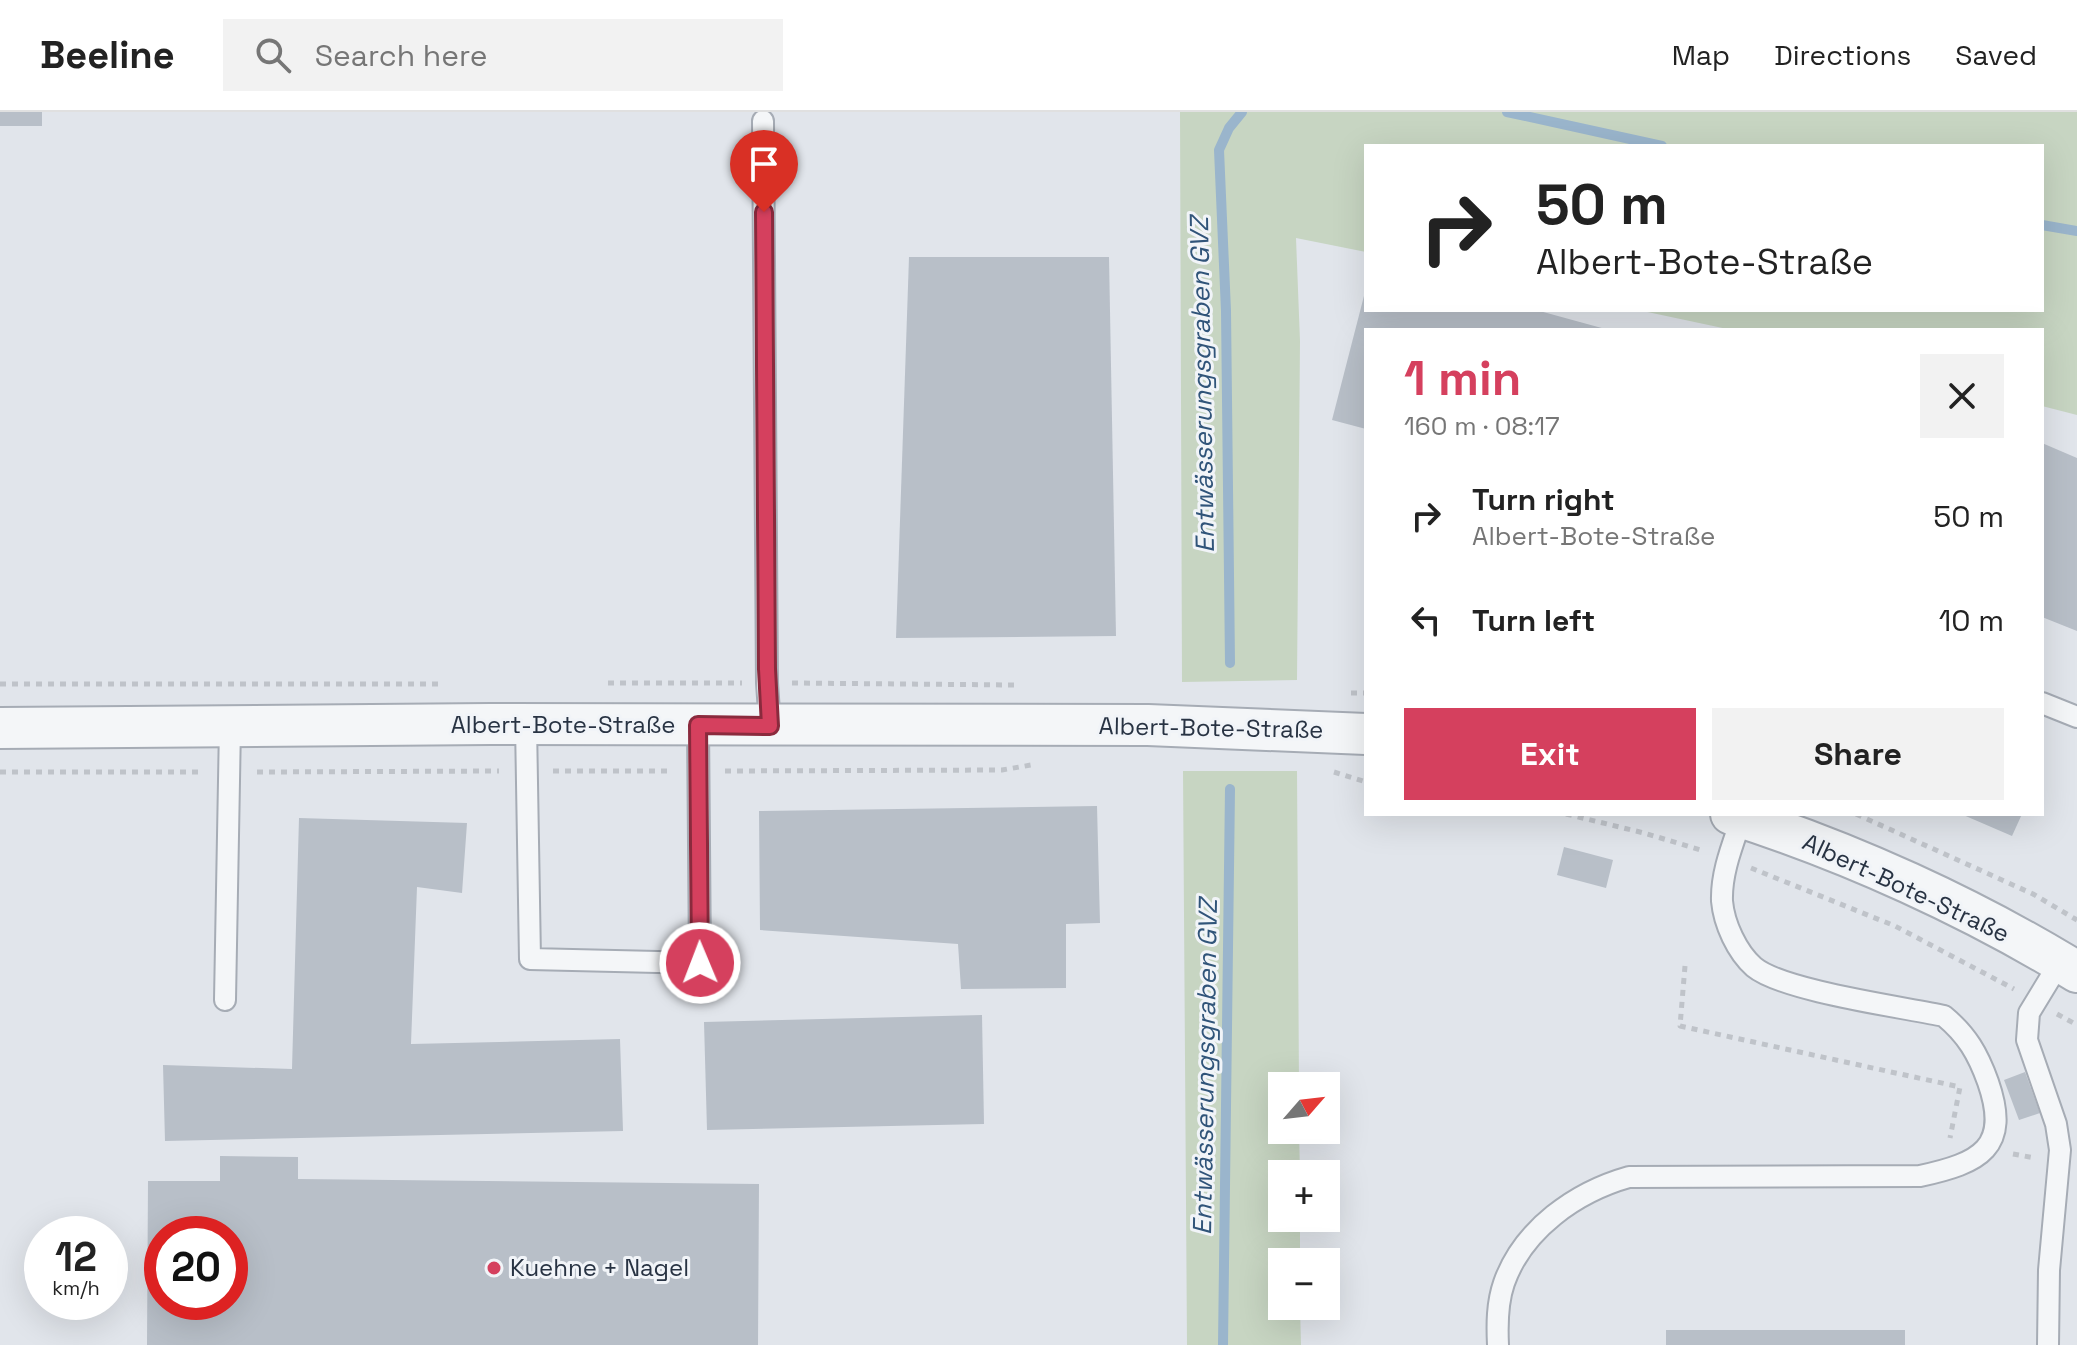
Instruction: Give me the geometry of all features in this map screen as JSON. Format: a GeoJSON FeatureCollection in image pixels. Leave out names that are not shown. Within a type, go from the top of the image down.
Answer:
{"type":"FeatureCollection","features":[{"type":"Feature","properties":{"kind":"street","name":"Albert-Bote-Straße"},"geometry":{"type":"LineString","coordinates":[[0,728],[526,724],[1162,725],[1364,734]]}},
{"type":"Feature","properties":{"kind":"street","name":"Albert-Bote-Straße"},"geometry":{"type":"LineString","coordinates":[[1736,816],[1810,843],[1932,895],[2069,967]]}},
{"type":"Feature","properties":{"kind":"lane"},"geometry":{"type":"LineString","coordinates":[[763,121],[770,726]]}},
{"type":"Feature","properties":{"kind":"lane"},"geometry":{"type":"LineString","coordinates":[[2044,704],[2077,717]]}},
{"type":"Feature","properties":{"kind":"lane"},"geometry":{"type":"LineString","coordinates":[[526,724],[530,959],[700,963],[698,725]]}},
{"type":"Feature","properties":{"kind":"lane"},"geometry":{"type":"LineString","coordinates":[[225,1000],[230,726]]}},
{"type":"Feature","properties":{"kind":"lane"},"geometry":{"type":"LineString","coordinates":[[1498,1345],[1497,1312],[1504,1282],[1519,1253],[1542,1226],[1572,1202],[1602,1184],[1629,1177],[1920,1176],[1974,1159],[1997,1127],[1997,1108],[1979,1056],[1964,1033],[1944,1016],[1779,981],[1753,966],[1732,937],[1722,902],[1736,816]]}},
{"type":"Feature","properties":{"kind":"lane"},"geometry":{"type":"LineString","coordinates":[[2048,1345],[2049,1270],[2060,1163],[2056,1124],[2027,1040],[2029,1013],[2069,967]]}},
{"type":"Feature","properties":{"kind":"path"},"geometry":{"type":"LineString","coordinates":[[1574,816],[1644,833],[1728,859],[1895,926],[2077,1025]]}},
{"type":"Feature","properties":{"kind":"path"},"geometry":{"type":"LineString","coordinates":[[1860,816],[2033,894],[2077,920]]}},
{"type":"Feature","properties":{"kind":"path"},"geometry":{"type":"LineString","coordinates":[[1685,966],[1680,1026],[1960,1087],[1949,1143],[2060,1163]]}},
{"type":"Feature","properties":{"kind":"green space"},"geometry":{"type":"Polygon","coordinates":[[[1180,112],[2077,112],[2077,415],[2044,407],[2044,328],[1723,328],[1647,312],[2044,312],[2044,144],[1364,144],[1364,252],[1296,238],[1300,341],[1297,680],[1182,682],[1180,112]]]}},
{"type":"Feature","properties":{"kind":"green space"},"geometry":{"type":"Polygon","coordinates":[[[1183,771],[1297,771],[1299,1072],[1268,1072],[1268,1144],[1299,1144],[1300,1160],[1268,1160],[1268,1232],[1300,1232],[1300,1248],[1268,1248],[1268,1320],[1300,1320],[1301,1345],[1187,1345],[1183,771]]]}},
{"type":"Feature","properties":{"kind":"building"},"geometry":{"type":"Polygon","coordinates":[[[0,112],[42,112],[42,126],[0,126],[0,112]]]}},
{"type":"Feature","properties":{"kind":"building"},"geometry":{"type":"Polygon","coordinates":[[[909,257],[1109,257],[1116,636],[896,638],[909,257]]]}},
{"type":"Feature","properties":{"kind":"building"},"geometry":{"type":"Polygon","coordinates":[[[1364,296],[1364,312],[1543,312],[1602,328],[1364,328],[1364,428],[1332,420],[1364,296]]]}},
{"type":"Feature","properties":{"kind":"building"},"geometry":{"type":"Polygon","coordinates":[[[2044,444],[2077,458],[2077,631],[2044,618],[2044,444]]]}},
{"type":"Feature","properties":{"kind":"building"},"geometry":{"type":"Polygon","coordinates":[[[1097,806],[1100,923],[1066,924],[1066,988],[961,989],[958,944],[760,930],[759,811],[1097,806]]]}},
{"type":"Feature","properties":{"kind":"building"},"geometry":{"type":"Polygon","coordinates":[[[1966,816],[2021,816],[2012,836],[1966,816]]]}},
{"type":"Feature","properties":{"kind":"building"},"geometry":{"type":"Polygon","coordinates":[[[299,818],[467,823],[462,893],[417,887],[411,1044],[620,1039],[623,1131],[165,1141],[163,1065],[292,1069],[299,818]]]}},
{"type":"Feature","properties":{"kind":"building"},"geometry":{"type":"Polygon","coordinates":[[[1564,847],[1613,860],[1606,888],[1557,875],[1564,847]]]}},
{"type":"Feature","properties":{"kind":"building"},"geometry":{"type":"Polygon","coordinates":[[[982,1015],[984,1124],[707,1130],[704,1022],[982,1015]]]}},
{"type":"Feature","properties":{"kind":"building"},"geometry":{"type":"Polygon","coordinates":[[[2025,1072],[2040,1113],[2019,1120],[2004,1080],[2025,1072]]]}},
{"type":"Feature","properties":{"kind":"building","name":"Kuehne + Nagel"},"geometry":{"type":"Polygon","coordinates":[[[220,1156],[298,1157],[298,1179],[759,1184],[758,1345],[147,1345],[147,1320],[248,1320],[248,1216],[148,1216],[148,1181],[220,1181],[220,1156]]]}},
{"type":"Feature","properties":{"kind":"building"},"geometry":{"type":"Polygon","coordinates":[[[1666,1330],[1905,1330],[1905,1345],[1666,1345],[1666,1330]]]}},
{"type":"Feature","properties":{"kind":"waterway","name":"Entwässerungsgraben GVZ"},"geometry":{"type":"LineString","coordinates":[[1230,663],[1226,311],[1219,150],[1229,128],[1242,112]]}},
{"type":"Feature","properties":{"kind":"waterway"},"geometry":{"type":"LineString","coordinates":[[1507,112],[1653,144]]}},
{"type":"Feature","properties":{"kind":"waterway"},"geometry":{"type":"LineString","coordinates":[[2044,225],[2077,231]]}},
{"type":"Feature","properties":{"kind":"waterway","name":"Entwässerungsgraben GVZ"},"geometry":{"type":"LineString","coordinates":[[1223,1345],[1230,789]]}},
{"type":"Feature","properties":{"kind":"place","name":"Kuehne + Nagel"},"geometry":{"type":"Point","coordinates":[494,1268]}},
{"type":"Feature","properties":{"kind":"route"},"geometry":{"type":"LineString","coordinates":[[700,963],[698,725],[770,726],[767,683],[764,212]]}}]}
